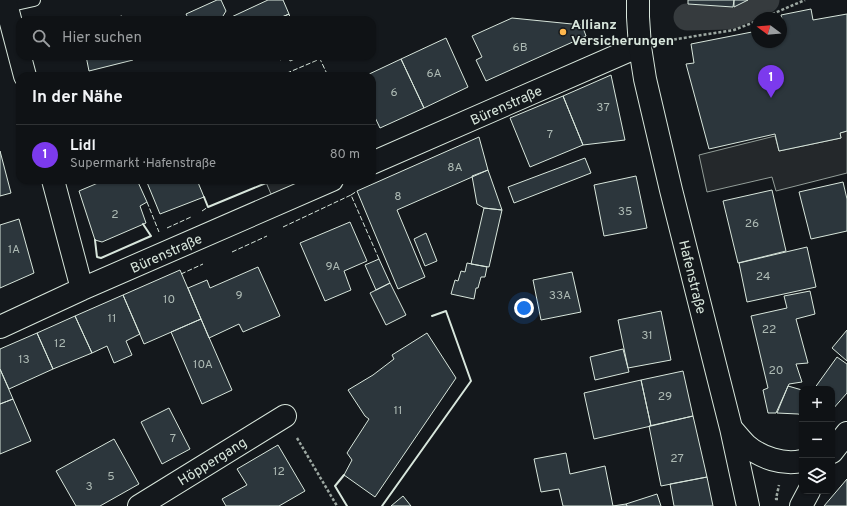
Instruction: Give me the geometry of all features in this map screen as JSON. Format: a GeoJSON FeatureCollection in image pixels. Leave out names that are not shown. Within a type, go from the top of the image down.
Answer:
{"type":"FeatureCollection","features":[{"type":"Feature","properties":{"kind":"street","name":"Hafenstraße"},"geometry":{"type":"LineString","coordinates":[[638,0],[640,47],[645,79],[732,428],[748,506]]}},
{"type":"Feature","properties":{"kind":"street"},"geometry":{"type":"LineString","coordinates":[[6,3],[16,41]]}},
{"type":"Feature","properties":{"kind":"street","name":"Bürenstraße"},"geometry":{"type":"LineString","coordinates":[[376,161],[640,47]]}},
{"type":"Feature","properties":{"kind":"street"},"geometry":{"type":"LineString","coordinates":[[21,60],[24,72]]}},
{"type":"Feature","properties":{"kind":"street"},"geometry":{"type":"LineString","coordinates":[[54,184],[82,289]]}},
{"type":"Feature","properties":{"kind":"street","name":"Bürenstraße"},"geometry":{"type":"LineString","coordinates":[[0,327],[82,289],[323,184]]}},
{"type":"Feature","properties":{"kind":"street","name":"Höppergang"},"geometry":{"type":"LineString","coordinates":[[139,506],[285,416]]}},
{"type":"Feature","properties":{"kind":"street"},"geometry":{"type":"LineString","coordinates":[[732,428],[746,445],[764,457],[784,462],[799,461]]}},
{"type":"Feature","properties":{"kind":"street"},"geometry":{"type":"LineString","coordinates":[[835,447],[847,433]]}},
{"type":"Feature","properties":{"kind":"street"},"geometry":{"type":"LineString","coordinates":[[801,506],[807,494]]}},
{"type":"Feature","properties":{"kind":"lane"},"geometry":{"type":"LineString","coordinates":[[6,3],[34,0]]}},
{"type":"Feature","properties":{"kind":"path"},"geometry":{"type":"LineString","coordinates":[[777,12],[805,0]]}},
{"type":"Feature","properties":{"kind":"path"},"geometry":{"type":"LineString","coordinates":[[640,47],[658,42],[734,30],[751,23]]}},
{"type":"Feature","properties":{"kind":"path"},"geometry":{"type":"LineString","coordinates":[[285,416],[337,506]]}},
{"type":"Feature","properties":{"kind":"shaded area"},"geometry":{"type":"Polygon","coordinates":[[[847,131],[847,173],[776,191],[772,177],[707,192],[699,155],[775,136],[779,151],[841,138],[840,133],[847,131]]]}},
{"type":"Feature","properties":{"kind":"shaded area"},"geometry":{"type":"Polygon","coordinates":[[[267,184],[302,184],[271,194],[267,184]]]}},
{"type":"Feature","properties":{"kind":"building"},"geometry":{"type":"Polygon","coordinates":[[[217,0],[221,0],[226,11],[223,16],[187,16],[186,14],[217,0]]]}},
{"type":"Feature","properties":{"kind":"building"},"geometry":{"type":"Polygon","coordinates":[[[268,0],[283,0],[289,14],[284,16],[234,16],[268,0]]]}},
{"type":"Feature","properties":{"kind":"building"},"geometry":{"type":"Polygon","coordinates":[[[688,0],[734,0],[733,7],[688,4],[688,0]]]}},
{"type":"Feature","properties":{"kind":"building"},"geometry":{"type":"Polygon","coordinates":[[[734,0],[748,0],[734,7],[734,0]]]}},
{"type":"Feature","properties":{"kind":"building"},"geometry":{"type":"Polygon","coordinates":[[[811,9],[813,20],[847,14],[847,131],[840,133],[841,138],[779,151],[775,134],[709,149],[686,64],[694,63],[691,44],[751,32],[751,48],[787,48],[787,14],[811,9]]]}},
{"type":"Feature","properties":{"kind":"building"},"geometry":{"type":"Polygon","coordinates":[[[512,18],[582,25],[586,36],[486,81],[476,60],[482,57],[472,36],[512,18]]]}},
{"type":"Feature","properties":{"kind":"building"},"geometry":{"type":"Polygon","coordinates":[[[446,38],[468,87],[424,108],[401,59],[446,38]]]}},
{"type":"Feature","properties":{"kind":"building"},"geometry":{"type":"Polygon","coordinates":[[[401,59],[424,108],[380,128],[376,120],[376,72],[373,72],[401,59]]]}},
{"type":"Feature","properties":{"kind":"building"},"geometry":{"type":"Polygon","coordinates":[[[87,60],[133,60],[89,71],[87,60]]]}},
{"type":"Feature","properties":{"kind":"building"},"geometry":{"type":"Polygon","coordinates":[[[611,75],[625,140],[583,145],[563,96],[611,75]]]}},
{"type":"Feature","properties":{"kind":"building"},"geometry":{"type":"Polygon","coordinates":[[[563,96],[583,145],[530,167],[510,118],[563,96]]]}},
{"type":"Feature","properties":{"kind":"building"},"geometry":{"type":"Polygon","coordinates":[[[479,137],[488,170],[397,210],[425,277],[398,289],[357,191],[376,184],[376,183],[479,137]]]}},
{"type":"Feature","properties":{"kind":"building"},"geometry":{"type":"Polygon","coordinates":[[[0,151],[11,193],[0,196],[0,151]]]}},
{"type":"Feature","properties":{"kind":"building"},"geometry":{"type":"Polygon","coordinates":[[[585,158],[591,173],[514,203],[508,187],[585,158]]]}},
{"type":"Feature","properties":{"kind":"building"},"geometry":{"type":"Polygon","coordinates":[[[488,170],[502,210],[484,208],[477,204],[472,176],[488,170]]]}},
{"type":"Feature","properties":{"kind":"building"},"geometry":{"type":"Polygon","coordinates":[[[636,176],[647,228],[604,236],[594,185],[636,176]]]}},
{"type":"Feature","properties":{"kind":"building"},"geometry":{"type":"Polygon","coordinates":[[[843,182],[847,199],[847,231],[811,239],[799,192],[843,182]]]}},
{"type":"Feature","properties":{"kind":"building"},"geometry":{"type":"Polygon","coordinates":[[[96,184],[139,184],[147,202],[140,206],[146,223],[102,242],[95,240],[79,191],[96,184]]]}},
{"type":"Feature","properties":{"kind":"building"},"geometry":{"type":"Polygon","coordinates":[[[148,184],[199,184],[204,197],[160,214],[148,184]]]}},
{"type":"Feature","properties":{"kind":"building"},"geometry":{"type":"Polygon","coordinates":[[[772,190],[786,251],[738,263],[723,201],[772,190]]]}},
{"type":"Feature","properties":{"kind":"building"},"geometry":{"type":"Polygon","coordinates":[[[484,208],[502,210],[489,267],[471,264],[484,208]]]}},
{"type":"Feature","properties":{"kind":"building"},"geometry":{"type":"Polygon","coordinates":[[[19,219],[34,273],[0,288],[0,225],[19,219]]]}},
{"type":"Feature","properties":{"kind":"building"},"geometry":{"type":"Polygon","coordinates":[[[350,222],[367,261],[344,271],[351,290],[325,301],[300,243],[350,222]]]}},
{"type":"Feature","properties":{"kind":"building"},"geometry":{"type":"Polygon","coordinates":[[[426,233],[437,261],[425,266],[414,239],[426,233]]]}},
{"type":"Feature","properties":{"kind":"building"},"geometry":{"type":"Polygon","coordinates":[[[807,247],[816,287],[747,302],[739,263],[807,247]]]}},
{"type":"Feature","properties":{"kind":"building"},"geometry":{"type":"Polygon","coordinates":[[[379,259],[390,283],[376,290],[365,265],[379,259]]]}},
{"type":"Feature","properties":{"kind":"building"},"geometry":{"type":"Polygon","coordinates":[[[467,263],[487,267],[485,277],[481,277],[478,288],[476,288],[474,299],[451,294],[455,280],[458,281],[461,271],[465,272],[467,263]]]}},
{"type":"Feature","properties":{"kind":"building"},"geometry":{"type":"Polygon","coordinates":[[[258,267],[280,316],[243,332],[239,324],[209,338],[188,288],[207,280],[210,288],[258,267]]]}},
{"type":"Feature","properties":{"kind":"building"},"geometry":{"type":"Polygon","coordinates":[[[180,270],[201,319],[144,344],[123,295],[180,270]]]}},
{"type":"Feature","properties":{"kind":"building"},"geometry":{"type":"Polygon","coordinates":[[[572,272],[581,312],[541,320],[533,280],[572,272]]]}},
{"type":"Feature","properties":{"kind":"building"},"geometry":{"type":"Polygon","coordinates":[[[390,283],[406,315],[386,325],[370,293],[390,283]]]}},
{"type":"Feature","properties":{"kind":"building"},"geometry":{"type":"Polygon","coordinates":[[[810,291],[815,314],[796,319],[808,363],[796,364],[802,382],[789,384],[776,413],[768,413],[763,390],[768,388],[751,316],[787,308],[784,296],[810,291]]]}},
{"type":"Feature","properties":{"kind":"building"},"geometry":{"type":"Polygon","coordinates":[[[123,295],[140,334],[126,341],[132,355],[114,363],[107,346],[92,353],[75,316],[123,295]]]}},
{"type":"Feature","properties":{"kind":"building"},"geometry":{"type":"Polygon","coordinates":[[[661,311],[671,360],[628,368],[618,320],[661,311]]]}},
{"type":"Feature","properties":{"kind":"building"},"geometry":{"type":"Polygon","coordinates":[[[75,316],[92,353],[53,369],[37,333],[75,316]]]}},
{"type":"Feature","properties":{"kind":"building"},"geometry":{"type":"Polygon","coordinates":[[[201,319],[232,390],[202,404],[171,332],[201,319]]]}},
{"type":"Feature","properties":{"kind":"building"},"geometry":{"type":"Polygon","coordinates":[[[847,330],[847,361],[832,348],[847,330]]]}},
{"type":"Feature","properties":{"kind":"building"},"geometry":{"type":"Polygon","coordinates":[[[37,333],[53,369],[9,389],[0,369],[0,349],[37,333]]]}},
{"type":"Feature","properties":{"kind":"building"},"geometry":{"type":"Polygon","coordinates":[[[427,333],[456,378],[375,497],[344,475],[352,460],[347,453],[369,419],[365,416],[348,390],[373,375],[394,359],[392,355],[427,333]]]}},
{"type":"Feature","properties":{"kind":"building"},"geometry":{"type":"Polygon","coordinates":[[[623,349],[629,372],[595,380],[590,357],[623,349]]]}},
{"type":"Feature","properties":{"kind":"building"},"geometry":{"type":"Polygon","coordinates":[[[837,357],[847,364],[847,393],[835,407],[835,386],[816,386],[837,357]]]}},
{"type":"Feature","properties":{"kind":"building"},"geometry":{"type":"Polygon","coordinates":[[[0,369],[13,399],[0,404],[0,369]]]}},
{"type":"Feature","properties":{"kind":"building"},"geometry":{"type":"Polygon","coordinates":[[[683,371],[693,416],[651,426],[641,380],[683,371]]]}},
{"type":"Feature","properties":{"kind":"building"},"geometry":{"type":"Polygon","coordinates":[[[641,380],[651,426],[594,439],[584,393],[641,380]]]}},
{"type":"Feature","properties":{"kind":"building"},"geometry":{"type":"Polygon","coordinates":[[[788,386],[799,389],[799,414],[777,413],[788,386]]]}},
{"type":"Feature","properties":{"kind":"building"},"geometry":{"type":"Polygon","coordinates":[[[13,399],[31,441],[0,454],[0,404],[13,399]]]}},
{"type":"Feature","properties":{"kind":"building"},"geometry":{"type":"Polygon","coordinates":[[[169,408],[190,449],[162,464],[141,422],[169,408]]]}},
{"type":"Feature","properties":{"kind":"building"},"geometry":{"type":"Polygon","coordinates":[[[693,416],[707,477],[661,486],[649,426],[693,416]]]}},
{"type":"Feature","properties":{"kind":"building"},"geometry":{"type":"Polygon","coordinates":[[[114,439],[139,484],[100,506],[76,506],[56,471],[114,439]]]}},
{"type":"Feature","properties":{"kind":"building"},"geometry":{"type":"Polygon","coordinates":[[[278,445],[305,491],[279,506],[226,506],[222,499],[247,485],[237,469],[278,445]]]}},
{"type":"Feature","properties":{"kind":"building"},"geometry":{"type":"Polygon","coordinates":[[[566,453],[570,474],[605,466],[613,506],[563,506],[559,489],[541,492],[534,459],[566,453]]]}},
{"type":"Feature","properties":{"kind":"building"},"geometry":{"type":"Polygon","coordinates":[[[707,477],[713,506],[674,506],[670,484],[707,477]]]}},
{"type":"Feature","properties":{"kind":"building"},"geometry":{"type":"Polygon","coordinates":[[[847,479],[847,506],[824,506],[847,479]]]}},
{"type":"Feature","properties":{"kind":"building"},"geometry":{"type":"Polygon","coordinates":[[[657,494],[661,506],[627,506],[626,504],[657,494]]]}},
{"type":"Feature","properties":{"kind":"building"},"geometry":{"type":"Polygon","coordinates":[[[403,496],[411,506],[391,506],[403,496]]]}},
{"type":"Feature","properties":{"kind":"building"},"geometry":{"type":"Polygon","coordinates":[[[626,504],[627,506],[613,506],[626,504]]]}},
{"type":"Feature","properties":{"kind":"waterway"},"geometry":{"type":"LineString","coordinates":[[687,17],[730,16],[766,0]]}},
{"type":"Feature","properties":{"kind":"fence"},"geometry":{"type":"LineString","coordinates":[[289,72],[318,60]]}},
{"type":"Feature","properties":{"kind":"fence"},"geometry":{"type":"LineString","coordinates":[[320,60],[326,72]]}},
{"type":"Feature","properties":{"kind":"fence"},"geometry":{"type":"LineString","coordinates":[[351,195],[357,191]]}},
{"type":"Feature","properties":{"kind":"fence"},"geometry":{"type":"LineString","coordinates":[[283,227],[351,195],[379,259]]}},
{"type":"Feature","properties":{"kind":"fence"},"geometry":{"type":"LineString","coordinates":[[147,202],[159,232]]}},
{"type":"Feature","properties":{"kind":"fence"},"geometry":{"type":"LineString","coordinates":[[202,211],[208,207]]}},
{"type":"Feature","properties":{"kind":"fence"},"geometry":{"type":"LineString","coordinates":[[167,228],[191,217]]}},
{"type":"Feature","properties":{"kind":"fence"},"geometry":{"type":"LineString","coordinates":[[232,252],[267,236]]}},
{"type":"Feature","properties":{"kind":"fence"},"geometry":{"type":"LineString","coordinates":[[181,274],[203,264]]}},
{"type":"Feature","properties":{"kind":"wall"},"geometry":{"type":"LineString","coordinates":[[204,197],[208,207],[264,184]]}},
{"type":"Feature","properties":{"kind":"wall"},"geometry":{"type":"LineString","coordinates":[[95,240],[97,257],[101,258],[151,236],[143,224]]}},
{"type":"Feature","properties":{"kind":"wall"},"geometry":{"type":"LineString","coordinates":[[382,506],[471,381],[446,311],[432,316]]}},
{"type":"Feature","properties":{"kind":"wall"},"geometry":{"type":"LineString","coordinates":[[344,475],[335,486],[347,506]]}},
{"type":"Feature","properties":{"kind":"place","name":"Allianz Versicherungen"},"geometry":{"type":"Point","coordinates":[563,32]}},
{"type":"Feature","properties":{"kind":"place","name":"Lidl"},"geometry":{"type":"Point","coordinates":[771,98]}}]}
